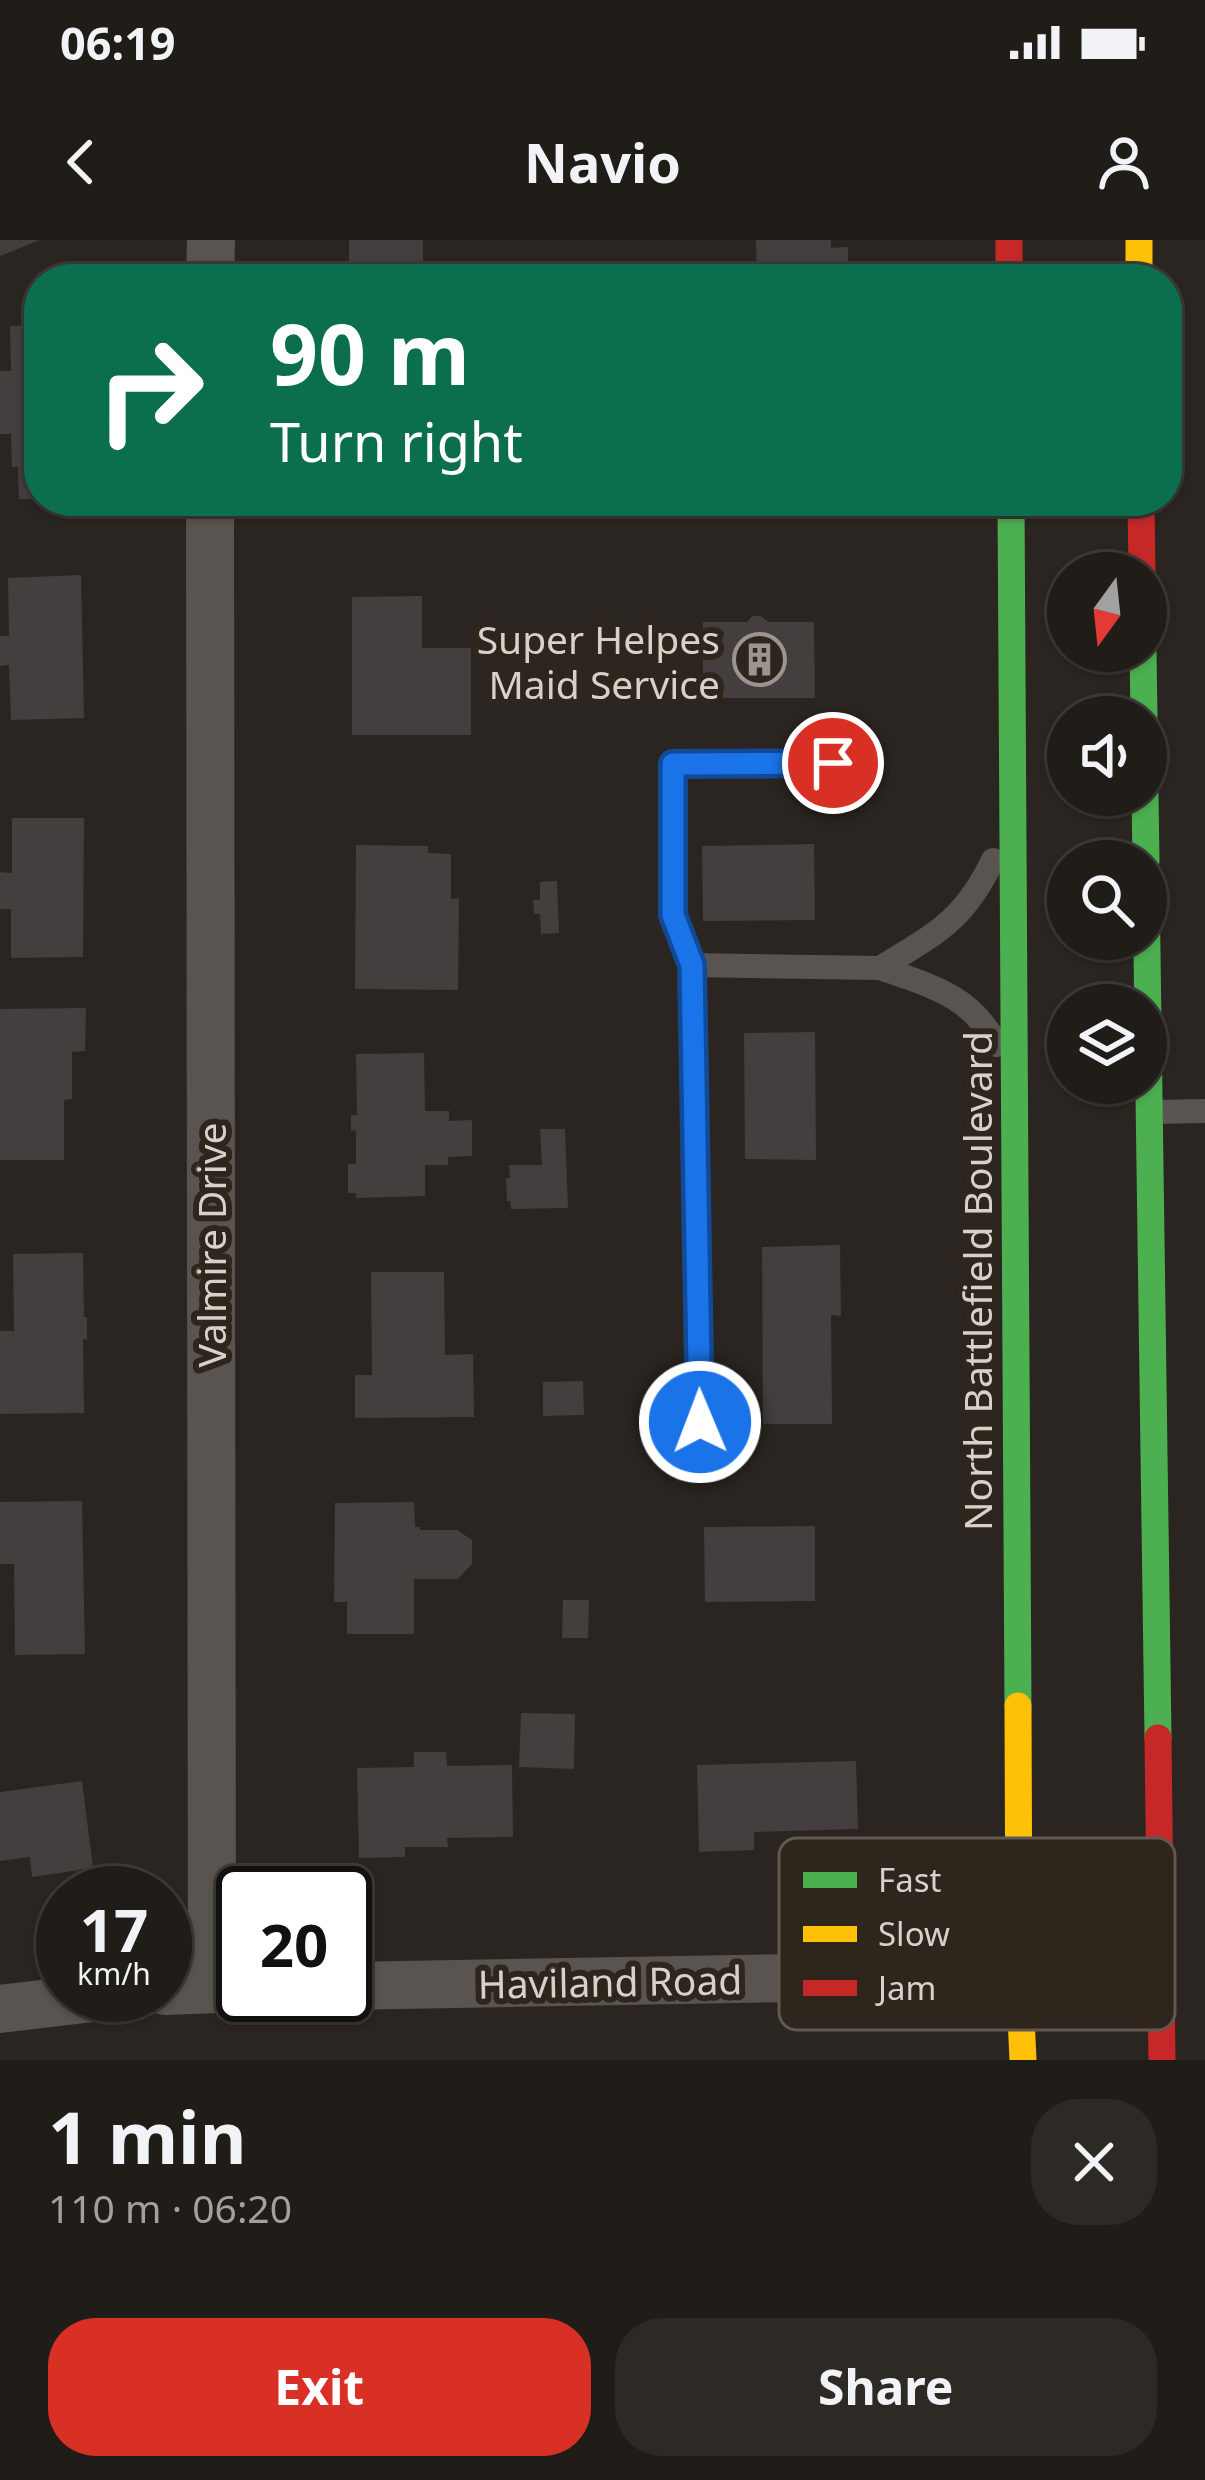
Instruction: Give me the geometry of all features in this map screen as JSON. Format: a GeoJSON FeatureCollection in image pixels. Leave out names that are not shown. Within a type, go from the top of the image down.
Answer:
{"type":"FeatureCollection","features":[{"type":"Feature","properties":{"kind":"main road","name":"North Battlefield Boulevard"},"geometry":{"type":"LineString","coordinates":[[1011,516],[1018,1838]]}},
{"type":"Feature","properties":{"kind":"main road"},"geometry":{"type":"LineString","coordinates":[[1141,516],[1142,552]]}},
{"type":"Feature","properties":{"kind":"main road"},"geometry":{"type":"LineString","coordinates":[[1147,960],[1169,1838]]}},
{"type":"Feature","properties":{"kind":"main road","name":"North Battlefield Boulevard"},"geometry":{"type":"LineString","coordinates":[[1022,2030],[1023,2060]]}},
{"type":"Feature","properties":{"kind":"main road"},"geometry":{"type":"LineString","coordinates":[[1162,2060],[1165,2030]]}},
{"type":"Feature","properties":{"kind":"street","name":"Valmire Drive"},"geometry":{"type":"LineString","coordinates":[[207,1989],[210,516]]}},
{"type":"Feature","properties":{"kind":"street","name":"Haviland Road"},"geometry":{"type":"LineString","coordinates":[[372,1986],[779,1978]]}},
{"type":"Feature","properties":{"kind":"street"},"geometry":{"type":"LineString","coordinates":[[0,2009],[36,2005]]}},
{"type":"Feature","properties":{"kind":"lane"},"geometry":{"type":"LineString","coordinates":[[700,1422],[692,965],[673,915],[673,764],[833,763]]}},
{"type":"Feature","properties":{"kind":"lane"},"geometry":{"type":"LineString","coordinates":[[880,968],[948,926],[978,892],[1012,820]]}},
{"type":"Feature","properties":{"kind":"lane"},"geometry":{"type":"LineString","coordinates":[[692,965],[880,968],[949,992],[985,1022],[1014,1078]]}},
{"type":"Feature","properties":{"kind":"lane"},"geometry":{"type":"LineString","coordinates":[[1149,1112],[1205,1111]]}},
{"type":"Feature","properties":{"kind":"building"},"geometry":{"type":"Polygon","coordinates":[[[0,240],[40,240],[0,256],[0,240]]]}},
{"type":"Feature","properties":{"kind":"building"},"geometry":{"type":"Polygon","coordinates":[[[349,240],[423,240],[423,264],[349,264],[349,240]]]}},
{"type":"Feature","properties":{"kind":"building"},"geometry":{"type":"Polygon","coordinates":[[[756,240],[831,240],[831,248],[848,247],[848,264],[757,264],[756,240]]]}},
{"type":"Feature","properties":{"kind":"building"},"geometry":{"type":"Polygon","coordinates":[[[10,326],[24,326],[24,499],[19,499],[18,467],[12,467],[11,434],[0,434],[0,371],[11,371],[10,326]]]}},
{"type":"Feature","properties":{"kind":"building"},"geometry":{"type":"Polygon","coordinates":[[[81,575],[84,718],[11,720],[9,665],[0,666],[0,636],[9,636],[8,578],[81,575]]]}},
{"type":"Feature","properties":{"kind":"building"},"geometry":{"type":"Polygon","coordinates":[[[422,596],[422,648],[471,648],[471,735],[352,735],[352,597],[422,596]]]}},
{"type":"Feature","properties":{"kind":"building","name":"Super Helpes Maid Service"},"geometry":{"type":"Polygon","coordinates":[[[752,616],[768,622],[814,622],[815,698],[703,698],[703,622],[747,622],[752,616]]]}},
{"type":"Feature","properties":{"kind":"building"},"geometry":{"type":"Polygon","coordinates":[[[12,818],[84,818],[83,957],[11,958],[11,909],[0,909],[0,872],[12,873],[12,818]]]}},
{"type":"Feature","properties":{"kind":"building"},"geometry":{"type":"Polygon","coordinates":[[[814,844],[815,920],[703,921],[702,846],[814,844]]]}},
{"type":"Feature","properties":{"kind":"building"},"geometry":{"type":"Polygon","coordinates":[[[356,845],[428,846],[428,853],[451,854],[451,899],[459,898],[458,990],[355,989],[356,845]]]}},
{"type":"Feature","properties":{"kind":"building"},"geometry":{"type":"Polygon","coordinates":[[[557,881],[559,933],[541,934],[540,914],[534,914],[533,900],[540,900],[540,882],[557,881]]]}},
{"type":"Feature","properties":{"kind":"building"},"geometry":{"type":"Polygon","coordinates":[[[86,1008],[85,1051],[72,1052],[72,1099],[64,1100],[64,1160],[0,1160],[0,1009],[86,1008]]]}},
{"type":"Feature","properties":{"kind":"building"},"geometry":{"type":"Polygon","coordinates":[[[815,1032],[816,1160],[745,1159],[744,1033],[815,1032]]]}},
{"type":"Feature","properties":{"kind":"building"},"geometry":{"type":"Polygon","coordinates":[[[424,1053],[425,1111],[449,1111],[449,1121],[472,1120],[472,1156],[448,1157],[448,1165],[425,1165],[425,1196],[356,1198],[356,1193],[348,1193],[348,1164],[356,1164],[351,1115],[357,1115],[356,1054],[424,1053]]]}},
{"type":"Feature","properties":{"kind":"building"},"geometry":{"type":"Polygon","coordinates":[[[540,1129],[565,1129],[568,1208],[511,1209],[507,1201],[509,1165],[542,1165],[540,1129]]]}},
{"type":"Feature","properties":{"kind":"building"},"geometry":{"type":"Polygon","coordinates":[[[840,1245],[841,1316],[831,1315],[832,1424],[763,1424],[762,1247],[840,1245]]]}},
{"type":"Feature","properties":{"kind":"building"},"geometry":{"type":"Polygon","coordinates":[[[83,1253],[84,1413],[0,1414],[0,1331],[14,1331],[13,1254],[83,1253]]]}},
{"type":"Feature","properties":{"kind":"building"},"geometry":{"type":"Polygon","coordinates":[[[371,1272],[444,1272],[445,1355],[473,1354],[474,1417],[355,1418],[355,1375],[372,1375],[371,1272]]]}},
{"type":"Feature","properties":{"kind":"building"},"geometry":{"type":"Polygon","coordinates":[[[583,1381],[584,1415],[543,1416],[543,1382],[583,1381]]]}},
{"type":"Feature","properties":{"kind":"building"},"geometry":{"type":"Polygon","coordinates":[[[82,1501],[85,1654],[15,1655],[14,1564],[0,1564],[0,1502],[82,1501]]]}},
{"type":"Feature","properties":{"kind":"building"},"geometry":{"type":"Polygon","coordinates":[[[414,1502],[415,1527],[457,1530],[472,1540],[472,1564],[458,1579],[414,1579],[414,1634],[347,1634],[347,1602],[334,1602],[335,1503],[414,1502]]]}},
{"type":"Feature","properties":{"kind":"building"},"geometry":{"type":"Polygon","coordinates":[[[815,1526],[815,1601],[705,1602],[704,1527],[815,1526]]]}},
{"type":"Feature","properties":{"kind":"building"},"geometry":{"type":"Polygon","coordinates":[[[563,1600],[589,1600],[588,1638],[562,1638],[563,1600]]]}},
{"type":"Feature","properties":{"kind":"building"},"geometry":{"type":"Polygon","coordinates":[[[521,1713],[575,1714],[574,1769],[519,1767],[521,1713]]]}},
{"type":"Feature","properties":{"kind":"building"},"geometry":{"type":"Polygon","coordinates":[[[414,1752],[446,1752],[447,1766],[512,1765],[513,1837],[447,1838],[448,1847],[405,1847],[405,1857],[359,1858],[357,1768],[414,1767],[414,1752]]]}},
{"type":"Feature","properties":{"kind":"building"},"geometry":{"type":"Polygon","coordinates":[[[856,1761],[858,1829],[754,1832],[754,1850],[699,1852],[697,1765],[856,1761]]]}},
{"type":"Feature","properties":{"kind":"building"},"geometry":{"type":"Polygon","coordinates":[[[82,1781],[93,1866],[36,1866],[32,1877],[30,1857],[0,1861],[0,1792],[82,1781]]]}},
{"type":"Feature","properties":{"kind":"traffic: fast"},"geometry":{"type":"LineString","coordinates":[[1011,516],[1018,1706]]}},
{"type":"Feature","properties":{"kind":"traffic: fast"},"geometry":{"type":"LineString","coordinates":[[1143,672],[1144,696]]}},
{"type":"Feature","properties":{"kind":"traffic: fast"},"geometry":{"type":"LineString","coordinates":[[1145,816],[1146,840]]}},
{"type":"Feature","properties":{"kind":"traffic: fast"},"geometry":{"type":"LineString","coordinates":[[1147,960],[1158,1738]]}},
{"type":"Feature","properties":{"kind":"traffic: slow"},"geometry":{"type":"LineString","coordinates":[[1139,240],[1139,264]]}},
{"type":"Feature","properties":{"kind":"traffic: slow"},"geometry":{"type":"LineString","coordinates":[[1018,1706],[1018,1838]]}},
{"type":"Feature","properties":{"kind":"traffic: slow"},"geometry":{"type":"LineString","coordinates":[[1022,2030],[1023,2060]]}},
{"type":"Feature","properties":{"kind":"traffic: jam"},"geometry":{"type":"LineString","coordinates":[[1009,240],[1009,264]]}},
{"type":"Feature","properties":{"kind":"traffic: jam"},"geometry":{"type":"LineString","coordinates":[[1141,516],[1142,552]]}},
{"type":"Feature","properties":{"kind":"traffic: jam"},"geometry":{"type":"LineString","coordinates":[[1158,1738],[1159,1838]]}},
{"type":"Feature","properties":{"kind":"traffic: jam"},"geometry":{"type":"LineString","coordinates":[[1162,2030],[1162,2060]]}},
{"type":"Feature","properties":{"kind":"place","name":"Super Helpes Maid Service"},"geometry":{"type":"Point","coordinates":[759,660]}},
{"type":"Feature","properties":{"kind":"route"},"geometry":{"type":"LineString","coordinates":[[700,1422],[692,965],[673,915],[673,764],[833,763]]}}]}
